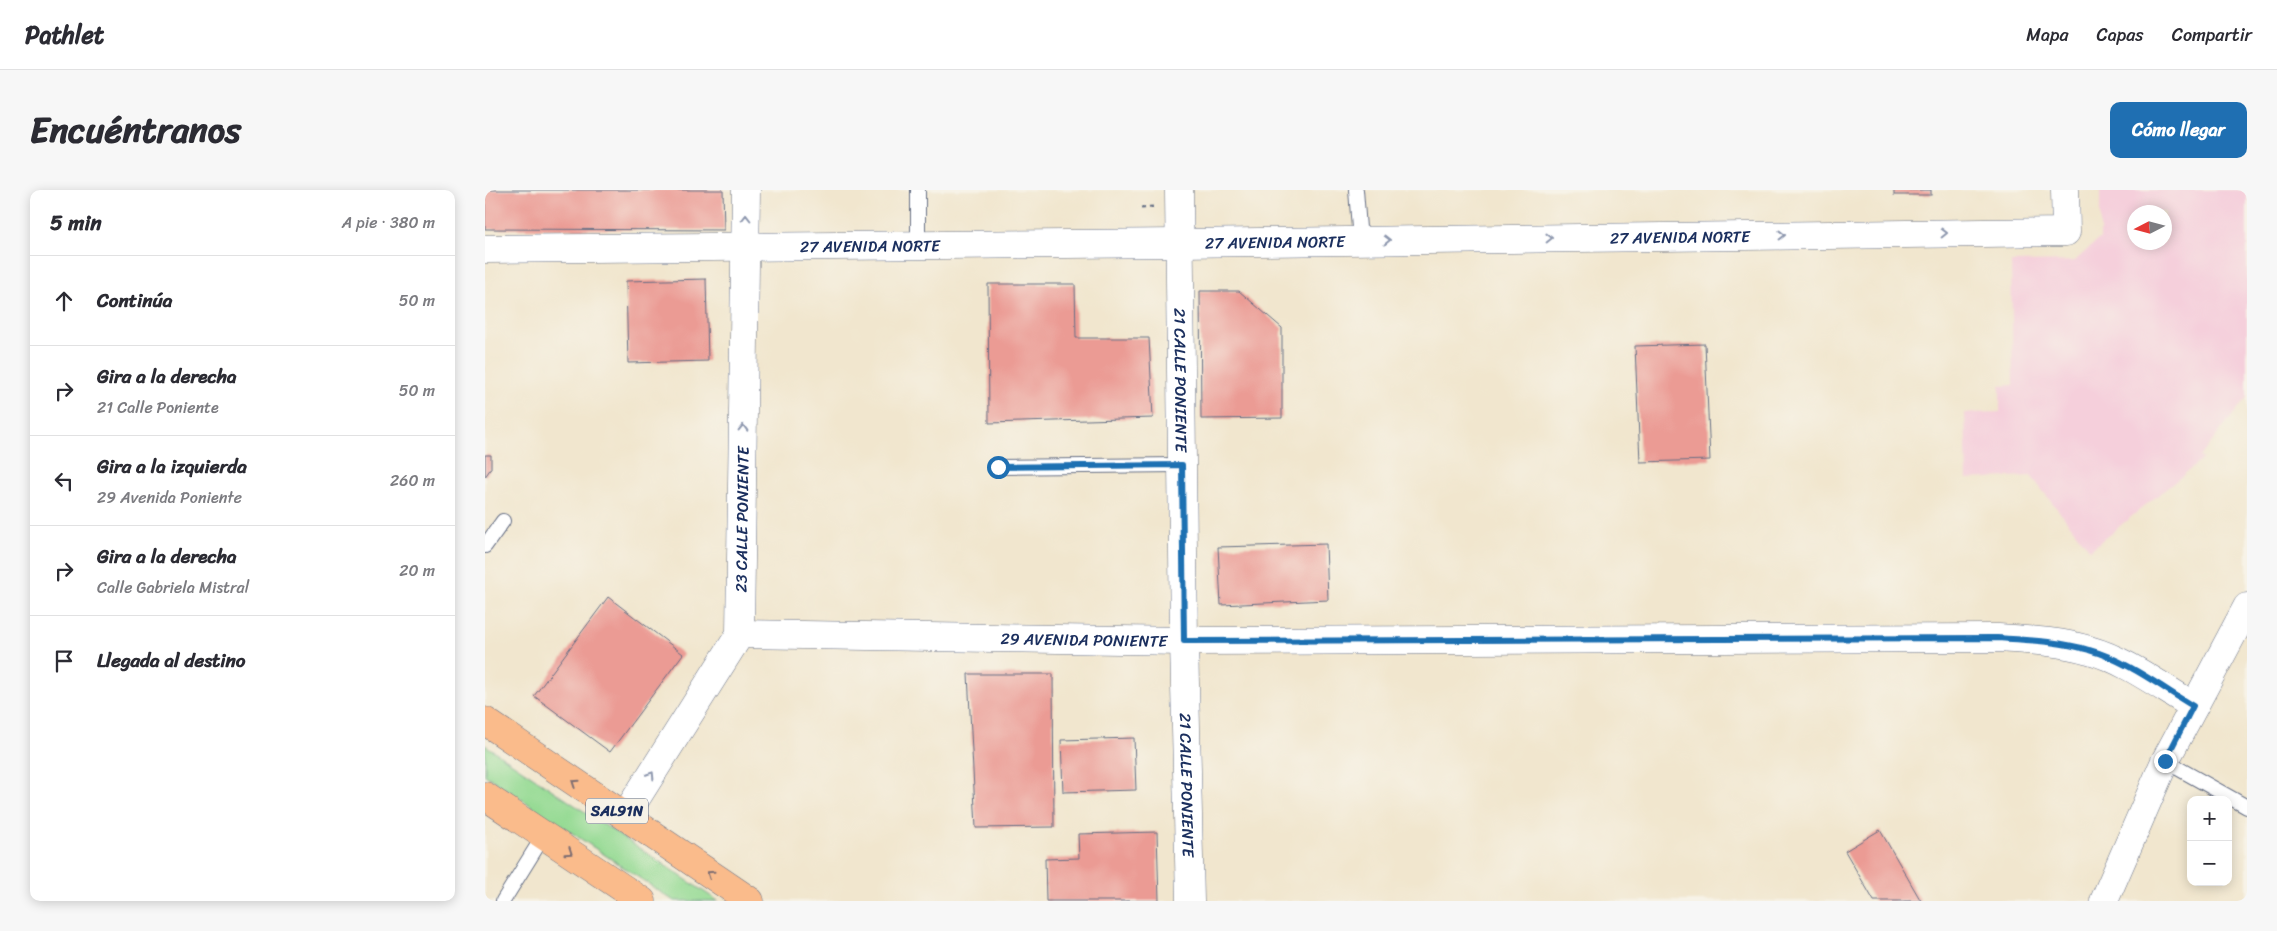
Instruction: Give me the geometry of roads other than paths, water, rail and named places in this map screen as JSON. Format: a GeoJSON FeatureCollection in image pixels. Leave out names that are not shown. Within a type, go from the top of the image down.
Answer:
{"type":"FeatureCollection","features":[{"type":"Feature","properties":{"kind":"main road","name":"SAL91N"},"geometry":{"type":"LineString","coordinates":[[485,721],[750,901]]}},
{"type":"Feature","properties":{"kind":"main road"},"geometry":{"type":"LineString","coordinates":[[485,796],[642,901]]}},
{"type":"Feature","properties":{"kind":"street","name":"23 CALLE PONIENTE"},"geometry":{"type":"LineString","coordinates":[[740,634],[746,190]]}},
{"type":"Feature","properties":{"kind":"street","name":"21 CALLE PONIENTE"},"geometry":{"type":"LineString","coordinates":[[1179,190],[1184,641],[1190,901]]}},
{"type":"Feature","properties":{"kind":"street","name":"27 AVENIDA NORTE"},"geometry":{"type":"LineString","coordinates":[[485,248],[1180,243],[2066,232],[2065,190]]}},
{"type":"Feature","properties":{"kind":"street"},"geometry":{"type":"LineString","coordinates":[[2104,901],[2165,761],[2247,606]]}},
{"type":"Feature","properties":{"kind":"street","name":"29 AVENIDA PONIENTE"},"geometry":{"type":"LineString","coordinates":[[740,634],[1184,641],[1997,638],[2053,642],[2090,650],[2120,663],[2193,706]]}},
{"type":"Feature","properties":{"kind":"street"},"geometry":{"type":"LineString","coordinates":[[625,816],[740,634]]}},
{"type":"Feature","properties":{"kind":"lane"},"geometry":{"type":"LineString","coordinates":[[918,190],[918,244]]}},
{"type":"Feature","properties":{"kind":"lane"},"geometry":{"type":"LineString","coordinates":[[1356,190],[1359,241]]}},
{"type":"Feature","properties":{"kind":"lane"},"geometry":{"type":"LineString","coordinates":[[998,467],[1182,465]]}},
{"type":"Feature","properties":{"kind":"lane"},"geometry":{"type":"LineString","coordinates":[[485,546],[503,522]]}},
{"type":"Feature","properties":{"kind":"lane"},"geometry":{"type":"LineString","coordinates":[[2165,761],[2247,806]]}},
{"type":"Feature","properties":{"kind":"lane"},"geometry":{"type":"LineString","coordinates":[[503,901],[544,835]]}}]}
